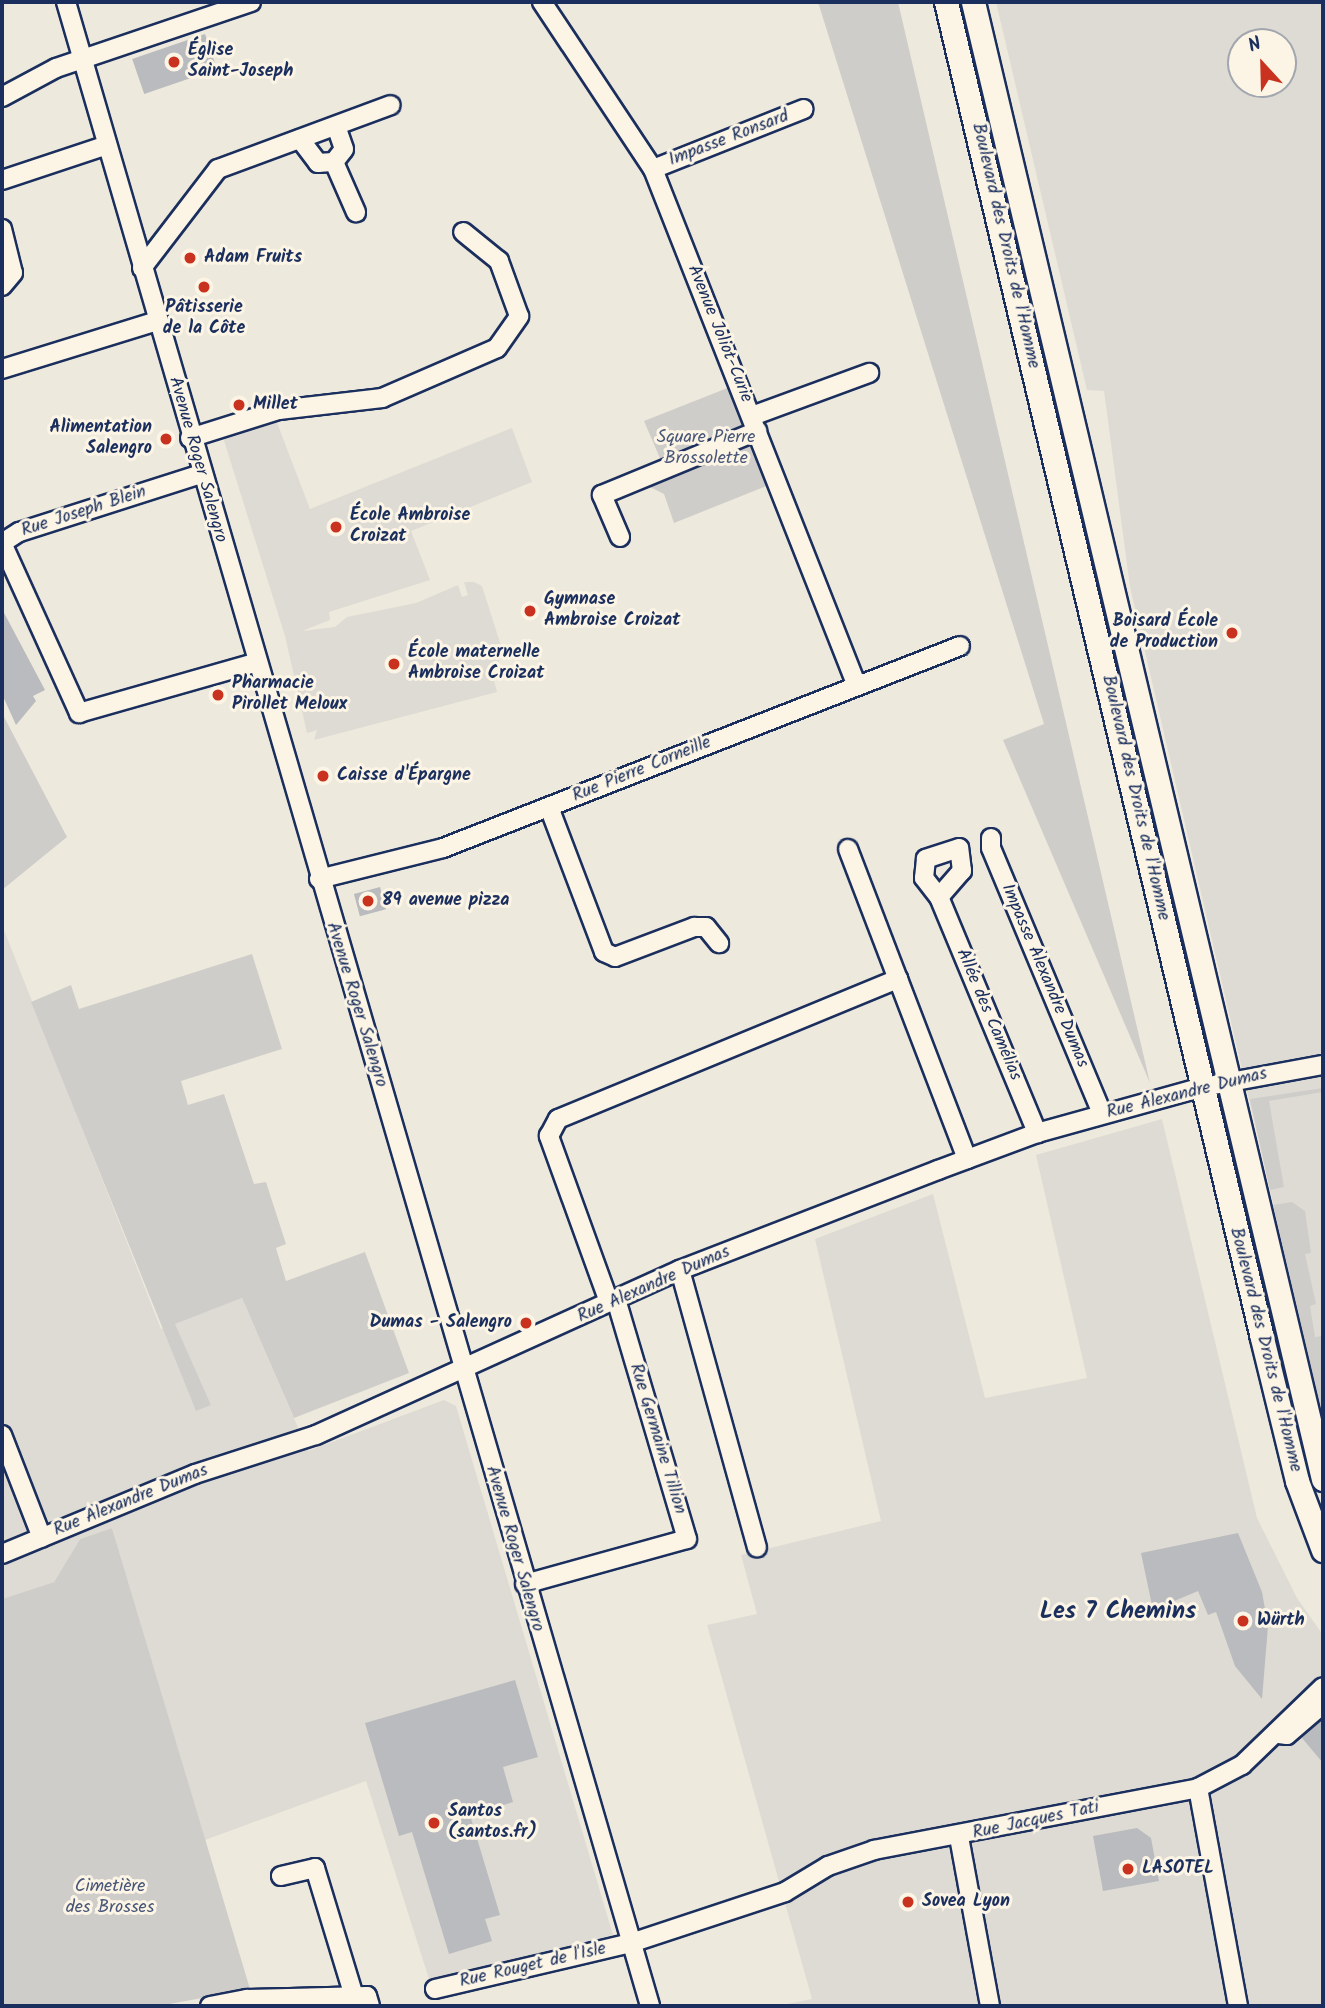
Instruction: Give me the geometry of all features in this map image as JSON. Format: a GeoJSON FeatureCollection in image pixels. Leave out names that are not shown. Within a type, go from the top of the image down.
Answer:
{"type":"FeatureCollection","features":[{"type":"Feature","properties":{"kind":"main road","name":"Boulevard des Droits de l'Homme"},"geometry":{"type":"LineString","coordinates":[[946,2],[1297,1482],[1323,1550]]}},
{"type":"Feature","properties":{"kind":"main road","name":"Boulevard des Droits de l'Homme"},"geometry":{"type":"LineString","coordinates":[[973,2],[1323,1479]]}},
{"type":"Feature","properties":{"kind":"street","name":"Avenue Roger Salengro"},"geometry":{"type":"LineString","coordinates":[[66,2],[190,438],[650,2006]]}},
{"type":"Feature","properties":{"kind":"street"},"geometry":{"type":"LineString","coordinates":[[2,97],[83,59],[251,2]]}},
{"type":"Feature","properties":{"kind":"street","name":"Avenue Joliot-Curie"},"geometry":{"type":"LineString","coordinates":[[542,2],[653,169],[857,686]]}},
{"type":"Feature","properties":{"kind":"street"},"geometry":{"type":"LineString","coordinates":[[142,268],[189,212],[207,177],[391,105]]}},
{"type":"Feature","properties":{"kind":"street","name":"Impasse Ronsard"},"geometry":{"type":"LineString","coordinates":[[653,169],[804,109]]}},
{"type":"Feature","properties":{"kind":"street"},"geometry":{"type":"LineString","coordinates":[[300,139],[318,163],[334,162],[344,149],[336,126]]}},
{"type":"Feature","properties":{"kind":"street"},"geometry":{"type":"LineString","coordinates":[[2,180],[107,145]]}},
{"type":"Feature","properties":{"kind":"street"},"geometry":{"type":"LineString","coordinates":[[334,162],[356,212]]}},
{"type":"Feature","properties":{"kind":"street"},"geometry":{"type":"LineString","coordinates":[[2,229],[12,273],[2,286]]}},
{"type":"Feature","properties":{"kind":"street"},"geometry":{"type":"LineString","coordinates":[[190,438],[279,410],[382,398],[497,348],[519,316],[499,261],[463,232]]}},
{"type":"Feature","properties":{"kind":"street"},"geometry":{"type":"LineString","coordinates":[[2,369],[157,321]]}},
{"type":"Feature","properties":{"kind":"street"},"geometry":{"type":"LineString","coordinates":[[620,537],[602,495],[869,373]]}},
{"type":"Feature","properties":{"kind":"street","name":"Rue Joseph Blein"},"geometry":{"type":"LineString","coordinates":[[201,474],[19,532],[2,543],[79,713],[256,663]]}},
{"type":"Feature","properties":{"kind":"street","name":"Rue Pierre Corneille"},"geometry":{"type":"LineString","coordinates":[[319,879],[443,848],[960,646]]}},
{"type":"Feature","properties":{"kind":"street"},"geometry":{"type":"LineString","coordinates":[[549,807],[604,952],[615,957],[694,927],[706,927],[719,943]]}},
{"type":"Feature","properties":{"kind":"street","name":"Impasse Alexandre Dumas"},"geometry":{"type":"LineString","coordinates":[[992,838],[991,848],[1102,1114]]}},
{"type":"Feature","properties":{"kind":"street"},"geometry":{"type":"LineString","coordinates":[[848,849],[967,1159]]}},
{"type":"Feature","properties":{"kind":"street","name":"Allée des Camélias"},"geometry":{"type":"LineString","coordinates":[[939,897],[1037,1133]]}},
{"type":"Feature","properties":{"kind":"street"},"geometry":{"type":"LineString","coordinates":[[612,1301],[550,1136],[558,1119],[898,979]]}},
{"type":"Feature","properties":{"kind":"street","name":"Rue Alexandre Dumas"},"geometry":{"type":"LineString","coordinates":[[2,1554],[195,1474],[316,1435],[464,1372],[680,1270],[1037,1133],[1227,1081],[1323,1065]]}},
{"type":"Feature","properties":{"kind":"street"},"geometry":{"type":"LineString","coordinates":[[680,1270],[757,1548]]}},
{"type":"Feature","properties":{"kind":"street","name":"Rue Germaine Tillion"},"geometry":{"type":"LineString","coordinates":[[525,1584],[687,1539],[612,1301]]}},
{"type":"Feature","properties":{"kind":"street"},"geometry":{"type":"LineString","coordinates":[[2,1435],[42,1538]]}},
{"type":"Feature","properties":{"kind":"street","name":"Rue Jacques Tati"},"geometry":{"type":"LineString","coordinates":[[1279,1734],[1279,1726],[1323,1688]]}},
{"type":"Feature","properties":{"kind":"street","name":"Rue Jacques Tati"},"geometry":{"type":"LineString","coordinates":[[631,1943],[785,1892],[828,1867],[874,1850],[959,1837],[1198,1788],[1242,1765],[1279,1734],[1287,1735],[1323,1704]]}},
{"type":"Feature","properties":{"kind":"street"},"geometry":{"type":"LineString","coordinates":[[1198,1788],[1238,2006]]}},
{"type":"Feature","properties":{"kind":"street"},"geometry":{"type":"LineString","coordinates":[[959,1837],[990,2006]]}},
{"type":"Feature","properties":{"kind":"street"},"geometry":{"type":"LineString","coordinates":[[210,2006],[364,1999],[315,1868],[281,1876]]}},
{"type":"Feature","properties":{"kind":"street","name":"Rue Rouget de l'Isle"},"geometry":{"type":"LineString","coordinates":[[435,1989],[631,1943]]}},
{"type":"Feature","properties":{"kind":"shaded area"},"geometry":{"type":"Polygon","coordinates":[[[996,2],[1323,2],[1323,1418],[1130,587],[1104,391],[1087,390],[996,2]]]}},
{"type":"Feature","properties":{"kind":"shaded area"},"geometry":{"type":"Polygon","coordinates":[[[276,420],[310,509],[512,428],[532,482],[411,531],[430,580],[329,612],[330,620],[302,631],[335,627],[347,617],[416,603],[458,585],[462,597],[468,595],[464,582],[474,582],[482,586],[503,652],[493,676],[497,692],[314,740],[317,730],[307,733],[285,636],[222,434],[276,420]]]}},
{"type":"Feature","properties":{"kind":"shaded area"},"geometry":{"type":"Polygon","coordinates":[[[2,925],[161,1329],[242,1298],[308,1451],[444,1400],[456,1406],[613,1935],[430,1982],[366,1781],[205,1840],[112,1528],[80,1539],[54,1582],[2,1599],[2,925]]]}},
{"type":"Feature","properties":{"kind":"shaded area"},"geometry":{"type":"Polygon","coordinates":[[[1162,1119],[1257,1518],[1297,1598],[1323,1635],[1323,2006],[777,2006],[812,1999],[707,1625],[757,1614],[741,1555],[881,1521],[815,1239],[933,1194],[985,1398],[1087,1378],[1036,1155],[1162,1119]]]}},
{"type":"Feature","properties":{"kind":"green space"},"geometry":{"type":"Polygon","coordinates":[[[818,2],[898,2],[1150,1083],[1003,740],[1044,724],[818,2]]]}},
{"type":"Feature","properties":{"kind":"green space","name":"Square Pierre Brossolette"},"geometry":{"type":"Polygon","coordinates":[[[730,387],[769,485],[674,523],[664,494],[646,485],[668,477],[644,421],[730,387]]]}},
{"type":"Feature","properties":{"kind":"green space"},"geometry":{"type":"Polygon","coordinates":[[[2,713],[67,837],[2,890],[2,713]]]}},
{"type":"Feature","properties":{"kind":"green space"},"geometry":{"type":"Polygon","coordinates":[[[252,954],[282,1049],[181,1081],[188,1105],[224,1094],[254,1184],[266,1182],[286,1244],[276,1248],[286,1281],[365,1252],[409,1373],[294,1418],[242,1298],[175,1324],[211,1405],[196,1411],[31,1002],[71,985],[79,1009],[252,954]]]}},
{"type":"Feature","properties":{"kind":"green space"},"geometry":{"type":"Polygon","coordinates":[[[1323,1088],[1323,1092],[1269,1101],[1284,1187],[1270,1190],[1250,1099],[1323,1088]]]}},
{"type":"Feature","properties":{"kind":"green space"},"geometry":{"type":"Polygon","coordinates":[[[1292,1202],[1305,1211],[1311,1253],[1305,1254],[1316,1304],[1310,1306],[1315,1337],[1323,1336],[1323,1418],[1273,1205],[1292,1202]]]}},
{"type":"Feature","properties":{"kind":"green space","name":"Cimetière des Brosses"},"geometry":{"type":"Polygon","coordinates":[[[112,1528],[250,1989],[159,2006],[2,2006],[2,1599],[54,1582],[80,1539],[112,1528]]]}},
{"type":"Feature","properties":{"kind":"building","name":"Église Saint-Joseph"},"geometry":{"type":"Polygon","coordinates":[[[205,34],[217,69],[144,94],[132,59],[205,34]]]}},
{"type":"Feature","properties":{"kind":"building"},"geometry":{"type":"Polygon","coordinates":[[[2,609],[45,690],[33,696],[36,701],[16,725],[2,694],[2,609]]]}},
{"type":"Feature","properties":{"kind":"building","name":"89 avenue pizza"},"geometry":{"type":"Polygon","coordinates":[[[380,887],[386,909],[360,916],[354,894],[380,887]]]}},
{"type":"Feature","properties":{"kind":"building","name":"Würth"},"geometry":{"type":"Polygon","coordinates":[[[1238,1533],[1262,1592],[1268,1626],[1262,1699],[1235,1666],[1216,1612],[1208,1615],[1198,1591],[1153,1610],[1141,1553],[1238,1533]]]}},
{"type":"Feature","properties":{"kind":"building","name":"Santos (santos.fr)"},"geometry":{"type":"Polygon","coordinates":[[[515,1680],[538,1757],[503,1767],[513,1802],[470,1815],[500,1915],[485,1919],[492,1941],[449,1954],[412,1832],[399,1836],[365,1723],[515,1680]]]}},
{"type":"Feature","properties":{"kind":"building"},"geometry":{"type":"Polygon","coordinates":[[[1323,1719],[1323,1763],[1302,1738],[1323,1719]]]}},
{"type":"Feature","properties":{"kind":"building","name":"LASOTEL"},"geometry":{"type":"Polygon","coordinates":[[[1137,1828],[1151,1838],[1159,1881],[1103,1891],[1093,1836],[1137,1828]]]}},
{"type":"Feature","properties":{"kind":"place","name":"Église Saint-Joseph"},"geometry":{"type":"Point","coordinates":[174,62]}},
{"type":"Feature","properties":{"kind":"place","name":"Adam Fruits"},"geometry":{"type":"Point","coordinates":[190,258]}},
{"type":"Feature","properties":{"kind":"place","name":"Pâtisserie de la Côte"},"geometry":{"type":"Point","coordinates":[204,287]}},
{"type":"Feature","properties":{"kind":"place","name":"Millet"},"geometry":{"type":"Point","coordinates":[239,405]}},
{"type":"Feature","properties":{"kind":"place","name":"Alimentation Salengro"},"geometry":{"type":"Point","coordinates":[166,439]}},
{"type":"Feature","properties":{"kind":"place","name":"École Ambroise Croizat"},"geometry":{"type":"Point","coordinates":[336,527]}},
{"type":"Feature","properties":{"kind":"place","name":"Gymnase Ambroise Croizat"},"geometry":{"type":"Point","coordinates":[530,611]}},
{"type":"Feature","properties":{"kind":"place","name":"Boisard École de Production"},"geometry":{"type":"Point","coordinates":[1232,633]}},
{"type":"Feature","properties":{"kind":"place","name":"École maternelle Ambroise Croizat"},"geometry":{"type":"Point","coordinates":[394,664]}},
{"type":"Feature","properties":{"kind":"place","name":"Pharmacie Pirollet Meloux"},"geometry":{"type":"Point","coordinates":[218,695]}},
{"type":"Feature","properties":{"kind":"place","name":"Caisse d'Épargne"},"geometry":{"type":"Point","coordinates":[323,776]}},
{"type":"Feature","properties":{"kind":"place","name":"89 avenue pizza"},"geometry":{"type":"Point","coordinates":[368,901]}},
{"type":"Feature","properties":{"kind":"place","name":"Dumas - Salengro"},"geometry":{"type":"Point","coordinates":[526,1323]}},
{"type":"Feature","properties":{"kind":"place","name":"Würth"},"geometry":{"type":"Point","coordinates":[1243,1621]}},
{"type":"Feature","properties":{"kind":"place","name":"Santos (santos.fr)"},"geometry":{"type":"Point","coordinates":[434,1823]}},
{"type":"Feature","properties":{"kind":"place","name":"LASOTEL"},"geometry":{"type":"Point","coordinates":[1128,1869]}},
{"type":"Feature","properties":{"kind":"place","name":"Sovea Lyon"},"geometry":{"type":"Point","coordinates":[908,1902]}},
{"type":"Feature","properties":{"kind":"district","name":"Les 7 Chemins"},"geometry":{"type":"Point","coordinates":[1118,1612]}}]}
